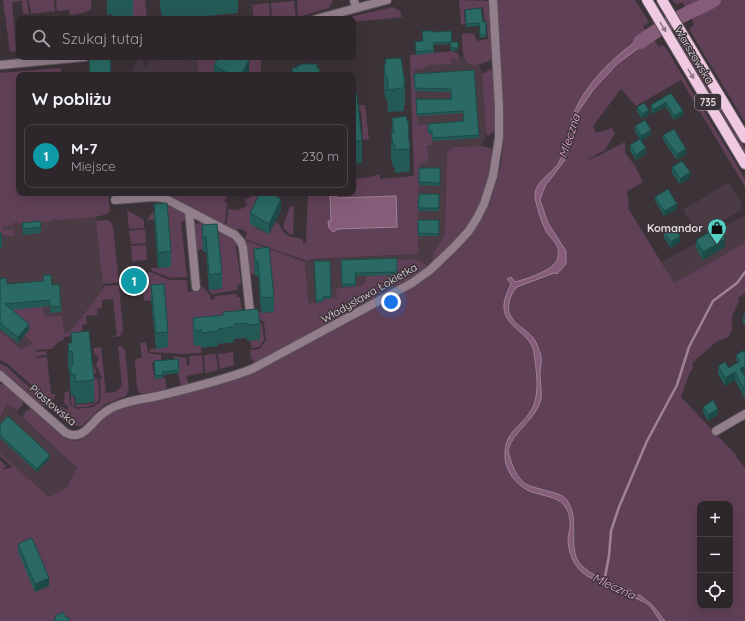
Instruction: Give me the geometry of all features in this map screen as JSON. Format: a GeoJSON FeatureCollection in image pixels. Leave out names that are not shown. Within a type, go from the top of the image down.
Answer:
{"type":"FeatureCollection","features":[{"type":"Feature","properties":{"kind":"main road","name":"Warszawska"},"geometry":{"type":"LineString","coordinates":[[646,0],[745,164]]}},
{"type":"Feature","properties":{"kind":"main road","name":"Warszawska"},"geometry":{"type":"LineString","coordinates":[[664,3],[745,138]]}},
{"type":"Feature","properties":{"kind":"street"},"geometry":{"type":"LineString","coordinates":[[324,16],[355,4],[387,0]]}},
{"type":"Feature","properties":{"kind":"street","name":"Władysława Łokietka"},"geometry":{"type":"LineString","coordinates":[[135,401],[233,376],[260,365],[403,288],[430,270],[461,240],[475,222],[484,204],[493,176],[498,151],[499,114],[493,0]]}},
{"type":"Feature","properties":{"kind":"street"},"geometry":{"type":"LineString","coordinates":[[0,65],[53,60]]}},
{"type":"Feature","properties":{"kind":"street"},"geometry":{"type":"LineString","coordinates":[[115,200],[159,197],[168,200],[235,235],[241,242],[244,251],[250,312]]}},
{"type":"Feature","properties":{"kind":"street"},"geometry":{"type":"LineString","coordinates":[[189,211],[196,287]]}},
{"type":"Feature","properties":{"kind":"street","name":"Piastowska"},"geometry":{"type":"LineString","coordinates":[[0,375],[62,431],[72,436],[83,433],[100,416],[110,409],[120,404],[135,401]]}},
{"type":"Feature","properties":{"kind":"street"},"geometry":{"type":"LineString","coordinates":[[716,431],[745,414]]}},
{"type":"Feature","properties":{"kind":"shaded area"},"geometry":{"type":"Polygon","coordinates":[[[3,0],[27,0],[29,14],[23,14],[22,1],[12,2],[16,51],[10,52],[3,0]]]}},
{"type":"Feature","properties":{"kind":"shaded area"},"geometry":{"type":"Polygon","coordinates":[[[29,0],[54,0],[55,11],[31,14],[29,0]]]}},
{"type":"Feature","properties":{"kind":"shaded area"},"geometry":{"type":"Polygon","coordinates":[[[56,0],[91,0],[91,9],[83,13],[70,15],[69,10],[57,11],[56,0]]]}},
{"type":"Feature","properties":{"kind":"shaded area"},"geometry":{"type":"Polygon","coordinates":[[[129,0],[145,0],[147,16],[132,16],[129,0]]]}},
{"type":"Feature","properties":{"kind":"shaded area"},"geometry":{"type":"Polygon","coordinates":[[[297,0],[333,0],[329,8],[298,16],[297,0]]]}},
{"type":"Feature","properties":{"kind":"shaded area"},"geometry":{"type":"Polygon","coordinates":[[[459,0],[488,1],[492,58],[481,64],[474,65],[466,60],[462,46],[462,35],[463,33],[474,34],[477,41],[488,39],[487,24],[485,23],[483,7],[464,10],[465,24],[463,25],[461,24],[459,0]]]}},
{"type":"Feature","properties":{"kind":"shaded area"},"geometry":{"type":"Polygon","coordinates":[[[497,0],[635,0],[649,22],[643,26],[648,33],[601,71],[586,89],[573,114],[565,146],[559,161],[553,170],[539,184],[542,222],[545,229],[557,243],[559,254],[556,261],[543,272],[511,284],[506,296],[505,316],[529,340],[534,349],[536,401],[533,408],[512,432],[505,448],[513,477],[563,504],[570,520],[568,538],[571,556],[583,574],[646,603],[651,607],[660,621],[0,621],[0,460],[6,466],[2,470],[13,467],[0,456],[0,453],[49,497],[67,487],[77,468],[22,417],[27,410],[32,409],[65,438],[71,440],[82,439],[87,436],[104,418],[121,408],[230,381],[265,367],[401,294],[422,281],[443,264],[462,245],[481,221],[490,202],[501,164],[504,137],[497,0]]]}},
{"type":"Feature","properties":{"kind":"shaded area"},"geometry":{"type":"Polygon","coordinates":[[[672,0],[707,0],[687,10],[682,2],[677,5],[672,0]]]}},
{"type":"Feature","properties":{"kind":"shaded area"},"geometry":{"type":"Polygon","coordinates":[[[718,0],[745,0],[745,122],[689,29],[694,23],[690,16],[700,13],[718,0]]]}},
{"type":"Feature","properties":{"kind":"shaded area"},"geometry":{"type":"Polygon","coordinates":[[[294,1],[296,16],[272,16],[271,3],[294,1]]]}},
{"type":"Feature","properties":{"kind":"shaded area"},"geometry":{"type":"Polygon","coordinates":[[[269,3],[270,16],[254,16],[252,5],[269,3]]]}},
{"type":"Feature","properties":{"kind":"shaded area"},"geometry":{"type":"Polygon","coordinates":[[[393,7],[400,11],[402,17],[356,22],[356,16],[354,16],[393,7]]]}},
{"type":"Feature","properties":{"kind":"shaded area"},"geometry":{"type":"Polygon","coordinates":[[[678,36],[745,148],[745,156],[675,38],[678,36]]]}},
{"type":"Feature","properties":{"kind":"shaded area"},"geometry":{"type":"Polygon","coordinates":[[[652,37],[659,47],[663,45],[667,50],[745,179],[745,187],[681,80],[636,106],[621,89],[593,126],[596,133],[612,128],[615,133],[605,150],[584,161],[598,156],[625,142],[625,153],[635,166],[643,182],[626,192],[629,199],[628,208],[674,283],[745,243],[745,293],[738,298],[739,301],[732,316],[732,330],[728,337],[716,342],[692,363],[693,368],[689,374],[681,397],[737,456],[736,457],[745,468],[745,621],[665,621],[646,598],[595,576],[587,571],[580,565],[576,558],[574,546],[575,525],[568,501],[529,485],[522,480],[512,466],[508,450],[517,434],[529,421],[541,397],[541,362],[528,333],[511,317],[508,304],[514,290],[517,287],[554,273],[557,274],[567,258],[563,245],[552,231],[548,223],[540,200],[545,186],[565,160],[578,112],[593,90],[617,64],[652,37]]]}},
{"type":"Feature","properties":{"kind":"shaded area"},"geometry":{"type":"Polygon","coordinates":[[[454,51],[455,53],[458,53],[459,58],[456,62],[455,58],[452,58],[451,64],[429,65],[423,69],[414,70],[418,125],[432,124],[428,134],[432,134],[432,145],[427,145],[428,160],[420,165],[419,171],[418,254],[311,259],[306,261],[245,239],[247,232],[239,228],[236,232],[225,226],[227,223],[228,209],[238,210],[247,206],[245,200],[252,196],[271,196],[255,228],[269,234],[276,222],[285,234],[291,237],[299,238],[303,240],[303,243],[306,243],[308,196],[330,196],[331,221],[329,228],[333,232],[338,229],[397,227],[396,196],[337,198],[332,196],[356,196],[356,179],[367,178],[380,174],[380,179],[414,176],[410,55],[454,51]]]}},
{"type":"Feature","properties":{"kind":"shaded area"},"geometry":{"type":"Polygon","coordinates":[[[463,56],[467,62],[479,64],[482,74],[486,135],[481,146],[454,147],[450,149],[447,154],[445,233],[443,240],[433,254],[432,260],[434,261],[428,266],[414,259],[397,275],[367,276],[363,285],[342,288],[337,299],[307,303],[305,262],[307,260],[418,254],[419,171],[427,145],[432,144],[432,134],[428,134],[418,125],[414,70],[423,69],[429,65],[452,61],[452,58],[463,56]]]}},
{"type":"Feature","properties":{"kind":"shaded area"},"geometry":{"type":"Polygon","coordinates":[[[143,60],[143,65],[146,67],[148,61],[185,60],[185,62],[188,60],[197,60],[198,72],[134,72],[133,67],[135,67],[135,61],[143,60]]]}},
{"type":"Feature","properties":{"kind":"shaded area"},"geometry":{"type":"Polygon","coordinates":[[[197,60],[261,60],[260,72],[198,72],[197,60]]]}},
{"type":"Feature","properties":{"kind":"shaded area"},"geometry":{"type":"Polygon","coordinates":[[[61,69],[61,72],[16,72],[16,196],[108,196],[110,212],[101,216],[85,218],[51,219],[51,221],[18,224],[18,222],[13,223],[13,225],[3,226],[3,230],[14,229],[15,237],[0,234],[0,73],[61,69]]]}},
{"type":"Feature","properties":{"kind":"shaded area"},"geometry":{"type":"Polygon","coordinates":[[[490,69],[493,71],[496,125],[493,132],[488,136],[486,133],[482,74],[490,69]]]}},
{"type":"Feature","properties":{"kind":"shaded area"},"geometry":{"type":"Polygon","coordinates":[[[365,105],[369,139],[363,140],[361,111],[356,111],[356,106],[365,105]]]}},
{"type":"Feature","properties":{"kind":"shaded area"},"geometry":{"type":"Polygon","coordinates":[[[481,146],[490,148],[493,151],[488,180],[482,198],[469,224],[434,261],[432,260],[434,253],[442,241],[445,233],[447,154],[450,149],[454,147],[481,146]]]}},
{"type":"Feature","properties":{"kind":"shaded area"},"geometry":{"type":"Polygon","coordinates":[[[729,182],[742,204],[741,210],[709,229],[696,230],[683,210],[729,182]]]}},
{"type":"Feature","properties":{"kind":"shaded area"},"geometry":{"type":"Polygon","coordinates":[[[0,187],[16,192],[16,196],[94,196],[104,288],[70,332],[33,343],[21,349],[0,331],[0,187]]]}},
{"type":"Feature","properties":{"kind":"shaded area"},"geometry":{"type":"Polygon","coordinates":[[[120,196],[228,196],[224,201],[227,203],[225,222],[223,225],[169,197],[120,196]]]}},
{"type":"Feature","properties":{"kind":"shaded area"},"geometry":{"type":"Polygon","coordinates":[[[161,201],[185,213],[187,219],[181,222],[187,277],[171,278],[152,271],[151,268],[171,267],[167,218],[147,220],[161,201]]]}},
{"type":"Feature","properties":{"kind":"shaded area"},"geometry":{"type":"Polygon","coordinates":[[[290,206],[294,207],[293,235],[288,233],[283,227],[290,206]]]}},
{"type":"Feature","properties":{"kind":"shaded area"},"geometry":{"type":"Polygon","coordinates":[[[127,210],[144,220],[144,228],[129,229],[127,210]]]}},
{"type":"Feature","properties":{"kind":"shaded area"},"geometry":{"type":"Polygon","coordinates":[[[745,215],[745,243],[674,284],[662,262],[745,215]]]}},
{"type":"Feature","properties":{"kind":"shaded area"},"geometry":{"type":"Polygon","coordinates":[[[96,221],[110,221],[113,226],[119,282],[103,284],[96,221]]]}},
{"type":"Feature","properties":{"kind":"shaded area"},"geometry":{"type":"Polygon","coordinates":[[[205,222],[232,236],[239,245],[235,247],[241,284],[237,285],[237,290],[212,294],[208,290],[222,289],[205,249],[197,250],[195,224],[205,222]]]}},
{"type":"Feature","properties":{"kind":"shaded area"},"geometry":{"type":"Polygon","coordinates":[[[145,229],[146,243],[131,244],[129,231],[145,229]]]}},
{"type":"Feature","properties":{"kind":"shaded area"},"geometry":{"type":"Polygon","coordinates":[[[245,240],[305,262],[308,303],[323,302],[323,299],[337,299],[336,289],[363,285],[367,276],[380,275],[380,272],[384,271],[384,275],[397,274],[397,261],[390,260],[416,259],[428,266],[394,290],[255,363],[251,358],[250,350],[260,349],[266,340],[264,322],[254,316],[253,312],[274,312],[269,263],[254,264],[254,270],[257,270],[257,273],[249,274],[245,240]]]}},
{"type":"Feature","properties":{"kind":"shaded area"},"geometry":{"type":"Polygon","coordinates":[[[146,245],[147,260],[132,261],[131,246],[146,245]]]}},
{"type":"Feature","properties":{"kind":"shaded area"},"geometry":{"type":"Polygon","coordinates":[[[150,272],[170,280],[187,280],[188,292],[201,290],[201,285],[210,295],[211,300],[215,299],[215,296],[236,294],[237,297],[240,297],[242,313],[262,323],[264,340],[259,347],[251,348],[250,338],[258,324],[194,346],[201,345],[201,353],[183,354],[150,352],[149,349],[168,347],[163,299],[144,301],[143,285],[145,284],[146,275],[150,272]]]}},
{"type":"Feature","properties":{"kind":"shaded area"},"geometry":{"type":"Polygon","coordinates":[[[119,285],[123,330],[120,336],[112,336],[117,335],[113,299],[102,300],[102,308],[97,309],[98,315],[86,316],[87,324],[82,325],[83,339],[81,335],[64,337],[64,340],[58,342],[52,349],[36,350],[36,352],[46,351],[47,355],[37,356],[36,358],[47,357],[51,394],[55,394],[51,403],[8,364],[0,360],[0,331],[21,349],[33,343],[24,335],[28,330],[9,309],[43,306],[44,317],[62,316],[64,333],[70,332],[104,286],[119,285]]]}},
{"type":"Feature","properties":{"kind":"shaded area"},"geometry":{"type":"Polygon","coordinates":[[[146,342],[148,353],[161,355],[161,362],[152,363],[153,371],[155,379],[165,378],[167,389],[145,394],[139,393],[137,388],[135,361],[136,359],[142,358],[140,343],[146,342]]]}},
{"type":"Feature","properties":{"kind":"shaded area"},"geometry":{"type":"Polygon","coordinates":[[[118,346],[125,349],[129,390],[126,396],[105,404],[82,426],[76,426],[59,410],[61,406],[66,410],[69,407],[64,403],[65,392],[69,391],[70,404],[76,409],[93,407],[100,402],[100,379],[102,378],[96,365],[99,358],[95,355],[93,348],[101,347],[106,393],[115,392],[122,386],[118,346]]]}},
{"type":"Feature","properties":{"kind":"shaded area"},"geometry":{"type":"Polygon","coordinates":[[[233,352],[234,365],[220,369],[218,354],[233,352]]]}},
{"type":"Feature","properties":{"kind":"shaded area"},"geometry":{"type":"Polygon","coordinates":[[[216,354],[218,370],[205,373],[204,355],[216,354]]]}},
{"type":"Feature","properties":{"kind":"shaded area"},"geometry":{"type":"Polygon","coordinates":[[[202,355],[203,373],[186,376],[189,384],[181,386],[176,359],[174,359],[174,356],[186,358],[187,366],[190,365],[189,356],[202,355]]]}},
{"type":"Feature","properties":{"kind":"shaded area"},"geometry":{"type":"Polygon","coordinates":[[[0,363],[7,367],[50,406],[43,406],[0,370],[0,363]]]}},
{"type":"Feature","properties":{"kind":"shaded area"},"geometry":{"type":"Polygon","coordinates":[[[91,365],[94,365],[96,373],[94,374],[96,380],[98,379],[99,400],[94,404],[88,407],[74,406],[71,403],[71,397],[74,397],[75,405],[95,403],[91,365]]]}},
{"type":"Feature","properties":{"kind":"shaded area"},"geometry":{"type":"Polygon","coordinates":[[[0,384],[7,386],[14,391],[23,404],[17,411],[7,404],[0,417],[0,384]]]}},
{"type":"Feature","properties":{"kind":"shaded area"},"geometry":{"type":"Polygon","coordinates":[[[8,404],[77,468],[67,487],[49,497],[0,453],[0,417],[8,404]]]}},
{"type":"Feature","properties":{"kind":"water"},"geometry":{"type":"Polygon","coordinates":[[[707,0],[718,0],[703,12],[689,15],[684,18],[682,13],[707,0]]]}},
{"type":"Feature","properties":{"kind":"water"},"geometry":{"type":"Polygon","coordinates":[[[653,30],[656,35],[617,64],[593,90],[578,112],[565,160],[545,186],[542,194],[540,200],[548,223],[566,251],[566,264],[557,274],[554,273],[517,287],[510,299],[510,315],[534,339],[541,356],[541,399],[535,413],[515,437],[508,450],[515,471],[521,480],[530,486],[561,495],[568,502],[572,510],[575,552],[577,560],[582,566],[598,577],[641,596],[651,604],[665,621],[660,621],[651,607],[646,603],[593,579],[577,567],[569,550],[568,538],[570,521],[565,506],[557,500],[529,491],[518,484],[507,468],[505,456],[506,447],[511,434],[529,414],[533,407],[537,388],[536,366],[532,346],[528,340],[512,325],[505,312],[504,301],[511,284],[507,279],[511,277],[515,282],[540,273],[552,266],[558,257],[558,249],[546,231],[539,214],[535,197],[536,188],[553,170],[562,157],[573,115],[587,89],[606,66],[617,56],[653,30]]]}},
{"type":"Feature","properties":{"kind":"water"},"geometry":{"type":"Polygon","coordinates":[[[330,196],[335,196],[338,198],[396,196],[397,227],[338,229],[333,232],[329,228],[328,221],[331,221],[330,196]]]}},
{"type":"Feature","properties":{"kind":"building"},"geometry":{"type":"Polygon","coordinates":[[[481,8],[483,22],[486,22],[486,35],[480,35],[479,23],[466,24],[465,10],[481,8]]]}},
{"type":"Feature","properties":{"kind":"building"},"geometry":{"type":"Polygon","coordinates":[[[422,31],[451,31],[452,42],[433,43],[434,50],[416,52],[415,42],[423,41],[422,31]]]}},
{"type":"Feature","properties":{"kind":"building"},"geometry":{"type":"Polygon","coordinates":[[[450,42],[458,42],[458,48],[451,48],[450,42]]]}},
{"type":"Feature","properties":{"kind":"building"},"geometry":{"type":"Polygon","coordinates":[[[401,58],[405,83],[403,83],[404,88],[388,90],[387,76],[385,76],[385,59],[401,58]]]}},
{"type":"Feature","properties":{"kind":"building"},"geometry":{"type":"Polygon","coordinates":[[[89,60],[110,60],[111,72],[90,72],[89,60]]]}},
{"type":"Feature","properties":{"kind":"building"},"geometry":{"type":"Polygon","coordinates":[[[217,60],[249,60],[243,72],[226,72],[214,65],[217,60]]]}},
{"type":"Feature","properties":{"kind":"building"},"geometry":{"type":"Polygon","coordinates":[[[317,64],[317,68],[319,68],[320,72],[293,72],[292,68],[297,68],[297,66],[317,64]]]}},
{"type":"Feature","properties":{"kind":"building"},"geometry":{"type":"Polygon","coordinates":[[[474,70],[479,135],[432,138],[432,131],[428,131],[428,124],[464,121],[463,111],[417,114],[416,99],[451,99],[451,89],[415,88],[414,74],[474,70]]]}},
{"type":"Feature","properties":{"kind":"building"},"geometry":{"type":"Polygon","coordinates":[[[671,93],[683,111],[674,116],[666,102],[653,110],[651,105],[671,93]]]}},
{"type":"Feature","properties":{"kind":"building"},"geometry":{"type":"Polygon","coordinates":[[[356,94],[362,140],[357,141],[357,143],[356,94]]]}},
{"type":"Feature","properties":{"kind":"building"},"geometry":{"type":"Polygon","coordinates":[[[644,103],[649,110],[642,114],[637,107],[644,103]]]}},
{"type":"Feature","properties":{"kind":"building"},"geometry":{"type":"Polygon","coordinates":[[[406,116],[408,121],[410,149],[395,150],[391,133],[394,133],[392,118],[406,116]]]}},
{"type":"Feature","properties":{"kind":"building"},"geometry":{"type":"Polygon","coordinates":[[[645,120],[651,130],[641,136],[635,126],[645,120]]]}},
{"type":"Feature","properties":{"kind":"building"},"geometry":{"type":"Polygon","coordinates":[[[674,129],[686,149],[677,154],[663,135],[674,129]]]}},
{"type":"Feature","properties":{"kind":"building"},"geometry":{"type":"Polygon","coordinates":[[[640,139],[646,148],[636,155],[630,145],[640,139]]]}},
{"type":"Feature","properties":{"kind":"building"},"geometry":{"type":"Polygon","coordinates":[[[682,161],[690,172],[680,179],[672,167],[682,161]]]}},
{"type":"Feature","properties":{"kind":"building"},"geometry":{"type":"Polygon","coordinates":[[[419,168],[440,168],[440,183],[419,182],[419,168]]]}},
{"type":"Feature","properties":{"kind":"building"},"geometry":{"type":"Polygon","coordinates":[[[668,189],[677,204],[664,211],[655,197],[668,189]]]}},
{"type":"Feature","properties":{"kind":"building"},"geometry":{"type":"Polygon","coordinates":[[[419,194],[439,194],[439,208],[418,208],[419,194]]]}},
{"type":"Feature","properties":{"kind":"building"},"geometry":{"type":"Polygon","coordinates":[[[258,196],[276,196],[281,199],[269,224],[250,213],[258,196]]]}},
{"type":"Feature","properties":{"kind":"building"},"geometry":{"type":"Polygon","coordinates":[[[167,203],[171,251],[158,253],[154,204],[167,203]]]}},
{"type":"Feature","properties":{"kind":"building"},"geometry":{"type":"Polygon","coordinates":[[[418,220],[439,220],[439,234],[418,233],[418,220]]]}},
{"type":"Feature","properties":{"kind":"building"},"geometry":{"type":"Polygon","coordinates":[[[40,221],[41,227],[23,229],[22,223],[40,221]]]}},
{"type":"Feature","properties":{"kind":"building"},"geometry":{"type":"Polygon","coordinates":[[[217,224],[222,273],[209,275],[206,237],[203,237],[202,225],[217,224]]]}},
{"type":"Feature","properties":{"kind":"building"},"geometry":{"type":"Polygon","coordinates":[[[674,227],[680,236],[671,242],[664,233],[674,227]]]}},
{"type":"Feature","properties":{"kind":"building"},"geometry":{"type":"Polygon","coordinates":[[[718,227],[724,233],[725,239],[703,252],[696,240],[718,227]]]}},
{"type":"Feature","properties":{"kind":"building"},"geometry":{"type":"Polygon","coordinates":[[[0,233],[2,241],[0,242],[0,233]]]}},
{"type":"Feature","properties":{"kind":"building"},"geometry":{"type":"Polygon","coordinates":[[[269,247],[274,297],[261,298],[258,261],[255,261],[254,249],[269,247]]]}},
{"type":"Feature","properties":{"kind":"building"},"geometry":{"type":"Polygon","coordinates":[[[397,258],[397,272],[355,273],[356,284],[342,284],[341,260],[397,258]]]}},
{"type":"Feature","properties":{"kind":"building"},"geometry":{"type":"Polygon","coordinates":[[[314,261],[330,261],[331,296],[323,297],[323,300],[316,300],[314,261]]]}},
{"type":"Feature","properties":{"kind":"building"},"geometry":{"type":"Polygon","coordinates":[[[43,275],[51,275],[52,285],[59,284],[61,306],[50,307],[50,300],[5,304],[29,324],[18,337],[0,323],[0,279],[6,278],[7,284],[44,281],[43,275]]]}},
{"type":"Feature","properties":{"kind":"building"},"geometry":{"type":"Polygon","coordinates":[[[164,284],[168,332],[156,333],[151,285],[164,284]]]}},
{"type":"Feature","properties":{"kind":"building"},"geometry":{"type":"Polygon","coordinates":[[[258,309],[260,324],[234,324],[234,327],[218,329],[218,331],[201,333],[201,330],[194,331],[193,318],[224,315],[223,312],[258,309]]]}},
{"type":"Feature","properties":{"kind":"building"},"geometry":{"type":"Polygon","coordinates":[[[89,331],[94,380],[76,382],[75,374],[71,375],[70,365],[73,365],[72,351],[69,352],[68,343],[72,343],[71,333],[89,331]]]}},
{"type":"Feature","properties":{"kind":"building"},"geometry":{"type":"Polygon","coordinates":[[[745,350],[745,366],[740,369],[745,377],[745,391],[735,372],[725,378],[718,366],[725,362],[729,368],[740,361],[736,355],[745,350]]]}},
{"type":"Feature","properties":{"kind":"building"},"geometry":{"type":"Polygon","coordinates":[[[178,359],[179,370],[162,372],[163,375],[155,376],[154,361],[178,359]]]}},
{"type":"Feature","properties":{"kind":"building"},"geometry":{"type":"Polygon","coordinates":[[[713,400],[718,409],[708,415],[703,407],[713,400]]]}},
{"type":"Feature","properties":{"kind":"building"},"geometry":{"type":"Polygon","coordinates":[[[8,416],[50,455],[37,469],[0,435],[0,424],[8,416]]]}},
{"type":"Feature","properties":{"kind":"building"},"geometry":{"type":"Polygon","coordinates":[[[32,538],[49,578],[35,584],[18,544],[32,538]]]}},
{"type":"Feature","properties":{"kind":"building"},"geometry":{"type":"Polygon","coordinates":[[[63,612],[66,618],[68,617],[70,621],[52,621],[56,619],[55,616],[63,612]]]}},
{"type":"Feature","properties":{"kind":"waterway","name":"Mleczna"},"geometry":{"type":"LineString","coordinates":[[640,42],[674,20],[714,0]]}},
{"type":"Feature","properties":{"kind":"waterway"},"geometry":{"type":"LineString","coordinates":[[604,582],[609,556],[611,531],[619,507],[647,441],[677,385],[689,347],[713,301],[737,283],[745,272]]}},
{"type":"Feature","properties":{"kind":"place","name":"Komandor"},"geometry":{"type":"Point","coordinates":[717,245]}},
{"type":"Feature","properties":{"kind":"place","name":"M-7"},"geometry":{"type":"Point","coordinates":[134,281]}}]}
